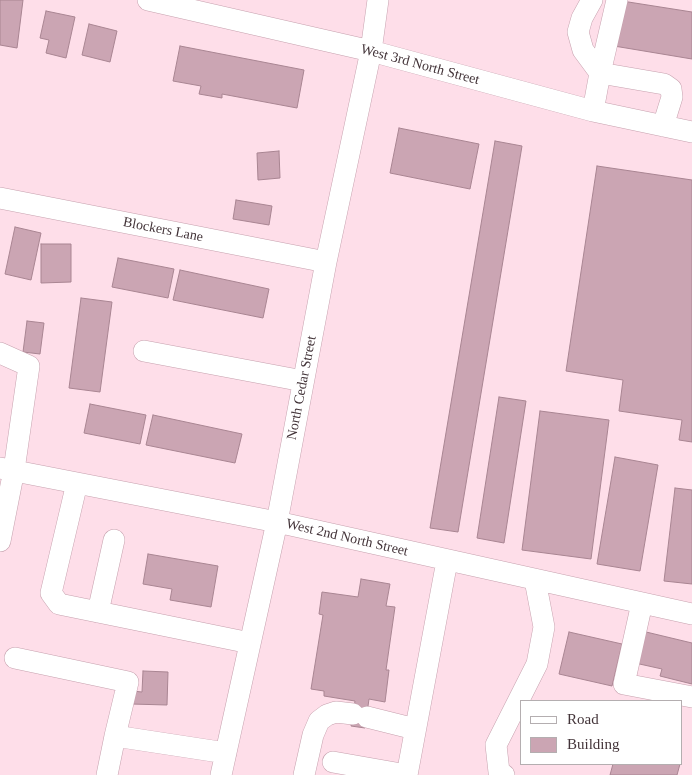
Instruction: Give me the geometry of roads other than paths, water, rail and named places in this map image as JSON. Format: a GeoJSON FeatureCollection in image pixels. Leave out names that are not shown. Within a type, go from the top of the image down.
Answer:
{"type":"FeatureCollection","features":[{"type":"Feature","properties":{"kind":"street","name":"West 3rd North Street"},"geometry":{"type":"LineString","coordinates":[[148,0],[371,51],[593,111],[692,132]]}},
{"type":"Feature","properties":{"kind":"street","name":"North Cedar Street"},"geometry":{"type":"LineString","coordinates":[[221,775],[277,522],[326,262],[371,51],[378,0]]}},
{"type":"Feature","properties":{"kind":"street"},"geometry":{"type":"LineString","coordinates":[[592,0],[582,18],[578,32],[583,50],[600,73],[664,84],[671,89],[672,97],[664,126]]}},
{"type":"Feature","properties":{"kind":"street"},"geometry":{"type":"LineString","coordinates":[[593,111],[617,0]]}},
{"type":"Feature","properties":{"kind":"street","name":"Blockers Lane"},"geometry":{"type":"LineString","coordinates":[[0,198],[326,262]]}},
{"type":"Feature","properties":{"kind":"street"},"geometry":{"type":"LineString","coordinates":[[144,351],[303,381]]}},
{"type":"Feature","properties":{"kind":"street"},"geometry":{"type":"LineString","coordinates":[[0,353],[29,366],[7,469],[0,541]]}},
{"type":"Feature","properties":{"kind":"street","name":"West 2nd North Street"},"geometry":{"type":"LineString","coordinates":[[7,469],[277,522],[692,614]]}},
{"type":"Feature","properties":{"kind":"street"},"geometry":{"type":"LineString","coordinates":[[77,483],[51,593],[59,604],[250,643]]}},
{"type":"Feature","properties":{"kind":"street"},"geometry":{"type":"LineString","coordinates":[[98,612],[114,540]]}},
{"type":"Feature","properties":{"kind":"street"},"geometry":{"type":"LineString","coordinates":[[333,762],[406,775],[447,561]]}},
{"type":"Feature","properties":{"kind":"street"},"geometry":{"type":"LineString","coordinates":[[522,700],[537,664],[544,627],[535,580]]}},
{"type":"Feature","properties":{"kind":"street"},"geometry":{"type":"LineString","coordinates":[[642,603],[624,684],[692,697]]}},
{"type":"Feature","properties":{"kind":"street"},"geometry":{"type":"LineString","coordinates":[[15,658],[128,682],[107,775]]}},
{"type":"Feature","properties":{"kind":"street"},"geometry":{"type":"LineString","coordinates":[[504,775],[499,772],[496,746],[515,718],[520,706]]}},
{"type":"Feature","properties":{"kind":"street"},"geometry":{"type":"LineString","coordinates":[[304,775],[313,735],[319,721],[327,715],[336,712],[415,729]]}},
{"type":"Feature","properties":{"kind":"street"},"geometry":{"type":"LineString","coordinates":[[115,736],[226,754]]}}]}
